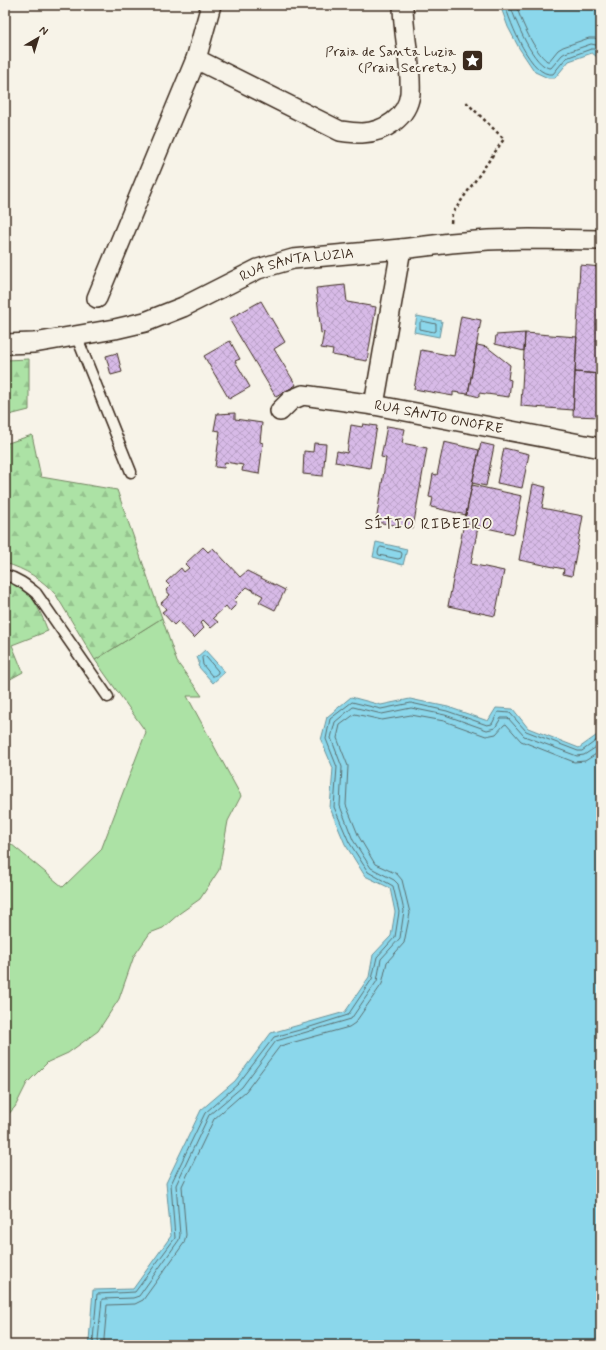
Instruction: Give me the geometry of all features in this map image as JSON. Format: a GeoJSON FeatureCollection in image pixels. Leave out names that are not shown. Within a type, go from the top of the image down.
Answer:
{"type":"FeatureCollection","features":[{"type":"Feature","properties":{"kind":"street"},"geometry":{"type":"LineString","coordinates":[[96,298],[196,59],[211,5]]}},
{"type":"Feature","properties":{"kind":"street"},"geometry":{"type":"LineString","coordinates":[[196,59],[340,131],[361,133],[379,130],[394,122],[404,111],[410,95],[403,5]]}},
{"type":"Feature","properties":{"kind":"street","name":"RUA SANTA LUZIA"},"geometry":{"type":"LineString","coordinates":[[5,344],[34,343],[130,326],[164,315],[258,269],[277,263],[309,257],[451,243],[529,239],[601,240]]}},
{"type":"Feature","properties":{"kind":"street"},"geometry":{"type":"LineString","coordinates":[[374,405],[401,249]]}},
{"type":"Feature","properties":{"kind":"street","name":"RUA SANTO ONOFRE"},"geometry":{"type":"LineString","coordinates":[[280,411],[291,400],[303,395],[374,405],[601,448]]}},
{"type":"Feature","properties":{"kind":"lane"},"geometry":{"type":"LineString","coordinates":[[76,336],[131,472]]}},
{"type":"Feature","properties":{"kind":"lane"},"geometry":{"type":"LineString","coordinates":[[5,575],[13,577],[24,583],[36,593],[108,697]]}},
{"type":"Feature","properties":{"kind":"path"},"geometry":{"type":"LineString","coordinates":[[451,243],[452,214],[504,139],[466,102]]}},
{"type":"Feature","properties":{"kind":"green space"},"geometry":{"type":"Polygon","coordinates":[[[29,359],[29,410],[5,416],[5,360],[29,359]]]}},
{"type":"Feature","properties":{"kind":"green space"},"geometry":{"type":"Polygon","coordinates":[[[32,435],[41,477],[117,490],[162,618],[95,660],[56,595],[33,575],[5,563],[5,444],[32,435]]]}},
{"type":"Feature","properties":{"kind":"green space"},"geometry":{"type":"Polygon","coordinates":[[[5,581],[14,583],[28,593],[41,614],[48,631],[12,645],[23,672],[5,682],[5,581]]]}},
{"type":"Feature","properties":{"kind":"green space"},"geometry":{"type":"Polygon","coordinates":[[[162,618],[177,662],[202,696],[187,696],[241,796],[228,821],[219,870],[200,899],[180,913],[163,928],[150,933],[134,956],[119,999],[98,1031],[68,1053],[48,1062],[27,1083],[15,1107],[5,1118],[5,839],[63,887],[101,850],[146,732],[95,660],[162,618]]]}},
{"type":"Feature","properties":{"kind":"water"},"geometry":{"type":"Polygon","coordinates":[[[500,5],[601,5],[601,60],[592,53],[569,61],[555,78],[548,78],[535,72],[519,48],[508,27],[500,5]]]}},
{"type":"Feature","properties":{"kind":"water"},"geometry":{"type":"Polygon","coordinates":[[[417,316],[442,321],[439,337],[414,332],[417,316]]]}},
{"type":"Feature","properties":{"kind":"water"},"geometry":{"type":"Polygon","coordinates":[[[376,542],[407,549],[403,565],[373,557],[376,542]]]}},
{"type":"Feature","properties":{"kind":"water"},"geometry":{"type":"Polygon","coordinates":[[[205,650],[225,672],[213,683],[198,666],[199,662],[197,657],[205,650]]]}},
{"type":"Feature","properties":{"kind":"water"},"geometry":{"type":"Polygon","coordinates":[[[351,697],[381,705],[410,699],[448,707],[488,721],[496,708],[513,709],[528,728],[579,748],[600,733],[601,1345],[90,1345],[89,1341],[93,1290],[133,1289],[171,1236],[166,1183],[201,1110],[235,1081],[271,1033],[345,1012],[369,977],[373,955],[391,936],[395,912],[390,888],[365,876],[345,844],[330,808],[333,768],[321,740],[327,717],[351,697]]]}},
{"type":"Feature","properties":{"kind":"building"},"geometry":{"type":"Polygon","coordinates":[[[580,265],[601,267],[601,374],[575,372],[580,265]]]}},
{"type":"Feature","properties":{"kind":"building"},"geometry":{"type":"Polygon","coordinates":[[[345,285],[347,302],[376,307],[367,361],[332,355],[333,350],[321,348],[324,332],[321,333],[316,288],[345,285]]]}},
{"type":"Feature","properties":{"kind":"building"},"geometry":{"type":"Polygon","coordinates":[[[261,301],[285,342],[274,349],[296,385],[276,397],[229,319],[261,301]]]}},
{"type":"Feature","properties":{"kind":"building"},"geometry":{"type":"Polygon","coordinates":[[[461,316],[481,320],[468,394],[453,392],[453,396],[414,389],[421,350],[454,356],[461,316]]]}},
{"type":"Feature","properties":{"kind":"building"},"geometry":{"type":"Polygon","coordinates":[[[525,333],[577,337],[573,410],[521,406],[525,333]]]}},
{"type":"Feature","properties":{"kind":"building"},"geometry":{"type":"Polygon","coordinates":[[[525,333],[524,351],[495,344],[496,335],[525,333]]]}},
{"type":"Feature","properties":{"kind":"building"},"geometry":{"type":"Polygon","coordinates":[[[230,341],[240,359],[235,361],[250,387],[229,399],[204,356],[230,341]]]}},
{"type":"Feature","properties":{"kind":"building"},"geometry":{"type":"Polygon","coordinates":[[[477,345],[487,347],[510,365],[508,379],[511,380],[509,397],[479,393],[479,397],[468,394],[477,345]]]}},
{"type":"Feature","properties":{"kind":"building"},"geometry":{"type":"Polygon","coordinates":[[[117,353],[122,372],[111,375],[106,356],[117,353]]]}},
{"type":"Feature","properties":{"kind":"building"},"geometry":{"type":"Polygon","coordinates":[[[575,372],[601,374],[601,417],[573,416],[575,372]]]}},
{"type":"Feature","properties":{"kind":"building"},"geometry":{"type":"Polygon","coordinates":[[[235,413],[235,419],[262,423],[260,442],[263,443],[259,474],[242,471],[243,465],[225,462],[224,468],[215,467],[220,431],[214,430],[217,414],[235,413]]]}},
{"type":"Feature","properties":{"kind":"building"},"geometry":{"type":"Polygon","coordinates":[[[363,424],[377,426],[370,468],[335,462],[337,451],[347,453],[351,425],[362,427],[363,424]]]}},
{"type":"Feature","properties":{"kind":"building"},"geometry":{"type":"Polygon","coordinates":[[[387,426],[405,429],[402,443],[427,448],[413,528],[376,522],[386,458],[381,457],[387,426]]]}},
{"type":"Feature","properties":{"kind":"building"},"geometry":{"type":"Polygon","coordinates":[[[444,442],[479,450],[466,515],[431,507],[433,498],[429,497],[433,474],[437,475],[444,442]]]}},
{"type":"Feature","properties":{"kind":"building"},"geometry":{"type":"Polygon","coordinates":[[[314,443],[326,444],[323,476],[303,474],[304,451],[313,452],[314,443]]]}},
{"type":"Feature","properties":{"kind":"building"},"geometry":{"type":"Polygon","coordinates":[[[481,443],[494,446],[486,486],[472,483],[481,443]]]}},
{"type":"Feature","properties":{"kind":"building"},"geometry":{"type":"Polygon","coordinates":[[[504,448],[529,454],[522,488],[497,483],[504,448]]]}},
{"type":"Feature","properties":{"kind":"building"},"geometry":{"type":"Polygon","coordinates":[[[533,484],[546,487],[542,508],[583,516],[572,576],[563,574],[564,569],[519,560],[533,484]]]}},
{"type":"Feature","properties":{"kind":"building"},"geometry":{"type":"Polygon","coordinates":[[[472,485],[522,496],[514,534],[464,523],[472,485]]]}},
{"type":"Feature","properties":{"kind":"building"},"geometry":{"type":"Polygon","coordinates":[[[464,523],[478,527],[471,564],[504,571],[495,616],[448,606],[464,523]]]}},
{"type":"Feature","properties":{"kind":"building"},"geometry":{"type":"Polygon","coordinates":[[[203,547],[208,552],[213,548],[240,577],[247,571],[285,590],[275,610],[259,602],[263,596],[247,587],[234,600],[237,604],[230,611],[226,606],[213,618],[218,622],[211,628],[203,620],[200,623],[204,628],[194,638],[178,621],[174,625],[162,612],[166,609],[161,603],[170,595],[166,590],[170,586],[166,582],[181,568],[184,572],[189,568],[185,564],[203,547]]]}},
{"type":"Feature","properties":{"kind":"place","name":"Praia de Santa Luzia (Praia Secreta)"},"geometry":{"type":"Point","coordinates":[472,60]}},
{"type":"Feature","properties":{"kind":"district","name":"SÍTIO RIBEIRO"},"geometry":{"type":"Point","coordinates":[429,524]}}]}
